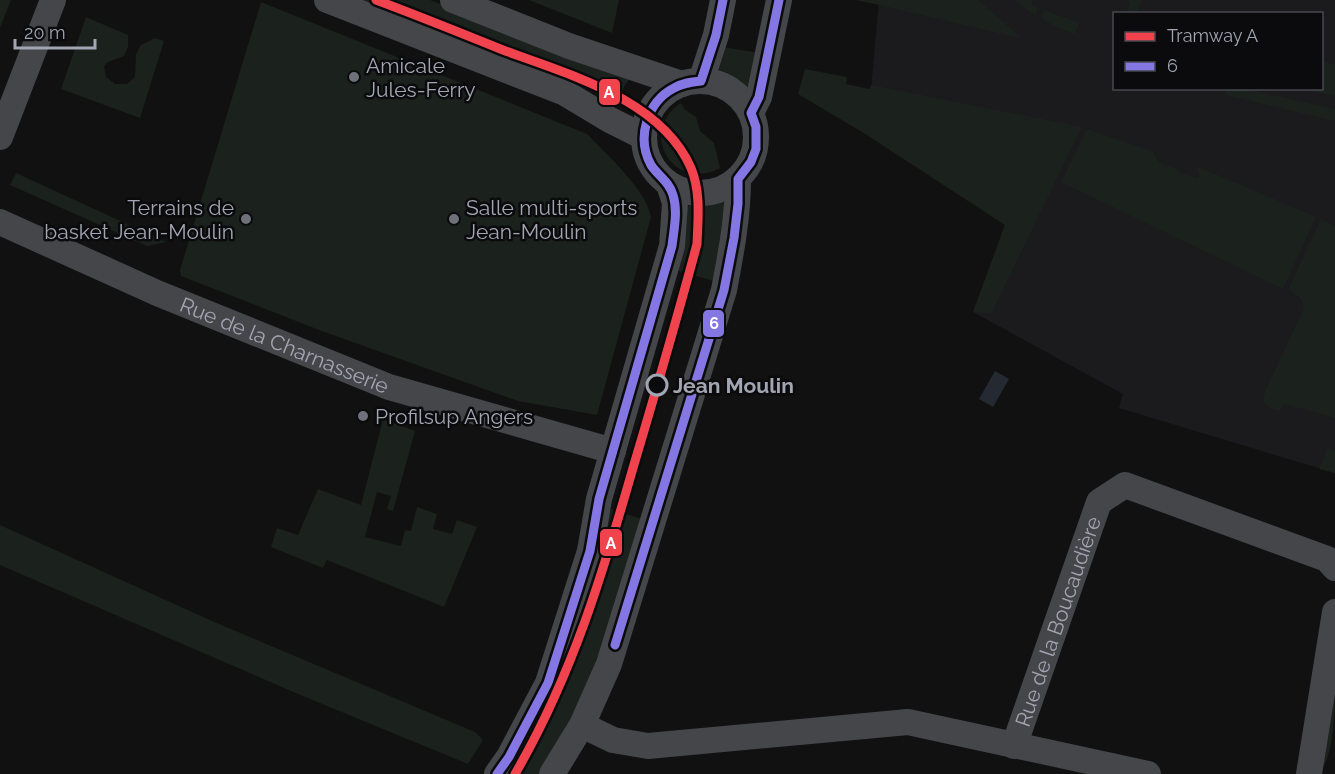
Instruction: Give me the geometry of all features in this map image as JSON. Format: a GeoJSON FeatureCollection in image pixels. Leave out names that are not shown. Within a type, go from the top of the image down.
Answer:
{"type":"FeatureCollection","features":[{"type":"Feature","properties":{"kind":"street"},"geometry":{"type":"LineString","coordinates":[[0,137],[53,0]]}},
{"type":"Feature","properties":{"kind":"street"},"geometry":{"type":"LineString","coordinates":[[327,0],[565,93],[644,137]]}},
{"type":"Feature","properties":{"kind":"street"},"geometry":{"type":"LineString","coordinates":[[453,0],[569,46],[691,83],[715,83],[728,88],[752,113],[756,127],[756,149],[751,162],[738,179],[719,190],[705,193],[686,192],[669,184],[659,175],[650,164],[644,137],[649,114],[656,103],[667,91],[691,83],[716,35],[723,0]]}},
{"type":"Feature","properties":{"kind":"street"},"geometry":{"type":"LineString","coordinates":[[752,113],[759,98],[779,0]]}},
{"type":"Feature","properties":{"kind":"street"},"geometry":{"type":"LineString","coordinates":[[552,774],[582,724],[609,664],[724,290],[734,238],[738,179]]}},
{"type":"Feature","properties":{"kind":"street"},"geometry":{"type":"LineString","coordinates":[[497,774],[509,758],[548,683],[590,551],[599,499],[672,246],[675,203],[669,184]]}},
{"type":"Feature","properties":{"kind":"street","name":"Rue de la Charnasserie"},"geometry":{"type":"LineString","coordinates":[[0,222],[157,293],[389,387],[613,451]]}},
{"type":"Feature","properties":{"kind":"street","name":"Rue de la Boucaudière"},"geometry":{"type":"LineString","coordinates":[[1014,746],[1099,502],[1125,485],[1327,559],[1335,568]]}},
{"type":"Feature","properties":{"kind":"street"},"geometry":{"type":"LineString","coordinates":[[1309,774],[1335,612]]}},
{"type":"Feature","properties":{"kind":"street","name":"Rue de la Boucaudière"},"geometry":{"type":"LineString","coordinates":[[582,724],[613,740],[648,746],[908,722],[1148,774]]}},
{"type":"Feature","properties":{"kind":"shaded area"},"geometry":{"type":"Polygon","coordinates":[[[0,0],[11,0],[0,28],[0,0]]]}},
{"type":"Feature","properties":{"kind":"shaded area"},"geometry":{"type":"Polygon","coordinates":[[[360,0],[430,0],[629,79],[615,102],[570,82],[360,0]]]}},
{"type":"Feature","properties":{"kind":"shaded area"},"geometry":{"type":"Polygon","coordinates":[[[529,0],[619,0],[612,33],[529,0]]]}},
{"type":"Feature","properties":{"kind":"shaded area"},"geometry":{"type":"Polygon","coordinates":[[[856,0],[978,0],[1023,39],[879,5],[856,0]]]}},
{"type":"Feature","properties":{"kind":"shaded area"},"geometry":{"type":"Polygon","coordinates":[[[879,0],[1335,0],[1335,473],[1119,408],[1123,394],[973,312],[1005,225],[867,135],[879,0]]]}},
{"type":"Feature","properties":{"kind":"shaded area"},"geometry":{"type":"Polygon","coordinates":[[[1014,0],[1033,0],[1032,5],[1038,8],[1035,15],[1014,0]]]}},
{"type":"Feature","properties":{"kind":"shaded area"},"geometry":{"type":"Polygon","coordinates":[[[1126,0],[1142,0],[1137,12],[1126,12],[1130,2],[1126,0]]]}},
{"type":"Feature","properties":{"kind":"shaded area"},"geometry":{"type":"Polygon","coordinates":[[[261,2],[587,134],[634,184],[648,206],[651,217],[597,415],[518,401],[319,330],[181,276],[180,270],[261,2]]]}},
{"type":"Feature","properties":{"kind":"shaded area"},"geometry":{"type":"Polygon","coordinates":[[[1044,10],[1079,23],[1075,34],[1041,18],[1044,10]]]}},
{"type":"Feature","properties":{"kind":"shaded area"},"geometry":{"type":"Polygon","coordinates":[[[86,17],[128,35],[128,47],[124,56],[104,66],[106,77],[115,84],[127,84],[135,77],[136,54],[141,45],[155,38],[164,41],[140,118],[61,89],[86,17]]]}},
{"type":"Feature","properties":{"kind":"shaded area"},"geometry":{"type":"Polygon","coordinates":[[[722,47],[760,53],[752,92],[741,81],[717,70],[722,47]]]}},
{"type":"Feature","properties":{"kind":"shaded area"},"geometry":{"type":"Polygon","coordinates":[[[1323,62],[1335,64],[1335,96],[1305,90],[1323,90],[1323,62]]]}},
{"type":"Feature","properties":{"kind":"shaded area"},"geometry":{"type":"Polygon","coordinates":[[[805,69],[847,77],[846,84],[870,89],[871,85],[1082,127],[991,314],[973,312],[1005,225],[867,135],[798,94],[805,69]]]}},
{"type":"Feature","properties":{"kind":"shaded area"},"geometry":{"type":"Polygon","coordinates":[[[1227,90],[1250,90],[1335,109],[1335,121],[1225,95],[1227,90]]]}},
{"type":"Feature","properties":{"kind":"shaded area"},"geometry":{"type":"Polygon","coordinates":[[[681,103],[684,109],[696,117],[700,131],[714,143],[720,168],[703,174],[688,172],[676,166],[667,156],[662,143],[662,129],[668,115],[681,103]]]}},
{"type":"Feature","properties":{"kind":"shaded area"},"geometry":{"type":"Polygon","coordinates":[[[1087,129],[1152,151],[1158,161],[1168,167],[1170,165],[1183,174],[1199,178],[1197,167],[1199,167],[1316,217],[1283,289],[1061,182],[1087,129]]]}},
{"type":"Feature","properties":{"kind":"shaded area"},"geometry":{"type":"Polygon","coordinates":[[[16,173],[166,242],[147,246],[10,185],[16,173]]]}},
{"type":"Feature","properties":{"kind":"shaded area"},"geometry":{"type":"Polygon","coordinates":[[[728,201],[717,282],[676,270],[686,206],[706,206],[728,201]]]}},
{"type":"Feature","properties":{"kind":"shaded area"},"geometry":{"type":"Polygon","coordinates":[[[1321,219],[1335,226],[1335,418],[1284,404],[1280,411],[1270,408],[1263,401],[1265,391],[1303,310],[1302,300],[1288,290],[1321,219]]]}},
{"type":"Feature","properties":{"kind":"shaded area"},"geometry":{"type":"Polygon","coordinates":[[[995,371],[1009,379],[993,407],[979,399],[995,371]]]}},
{"type":"Feature","properties":{"kind":"shaded area"},"geometry":{"type":"Polygon","coordinates":[[[383,419],[415,431],[393,511],[387,509],[391,496],[377,492],[365,537],[401,546],[405,530],[411,531],[417,507],[437,514],[433,529],[452,534],[457,520],[477,527],[444,607],[327,560],[323,568],[271,547],[277,528],[298,535],[318,489],[361,505],[383,419]]]}},
{"type":"Feature","properties":{"kind":"shaded area"},"geometry":{"type":"Polygon","coordinates":[[[1328,448],[1335,451],[1335,473],[1319,469],[1328,448]]]}},
{"type":"Feature","properties":{"kind":"shaded area"},"geometry":{"type":"Polygon","coordinates":[[[611,509],[642,519],[592,678],[544,774],[504,774],[576,628],[611,509]]]}},
{"type":"Feature","properties":{"kind":"shaded area"},"geometry":{"type":"Polygon","coordinates":[[[0,525],[212,621],[475,732],[483,740],[468,764],[298,694],[0,565],[0,525]]]}},
{"type":"Feature","properties":{"kind":"shaded area"},"geometry":{"type":"Polygon","coordinates":[[[1335,682],[1332,741],[1326,762],[1321,770],[1335,682]]]}},
{"type":"Feature","properties":{"kind":"tram line","name":"A"},"geometry":{"type":"LineString","coordinates":[[376,0],[610,92],[658,124],[677,144],[691,168],[696,186],[697,244],[610,548],[569,663],[515,774]]}},
{"type":"Feature","properties":{"kind":"transit line","name":"6"},"geometry":{"type":"LineString","coordinates":[[497,774],[509,757],[548,683],[590,551],[599,499],[672,246],[675,220],[673,195],[669,186],[651,165],[647,155],[644,144],[647,122],[651,111],[665,94],[681,85],[701,81],[716,35],[723,0]]}},
{"type":"Feature","properties":{"kind":"transit line","name":"6"},"geometry":{"type":"LineString","coordinates":[[615,645],[724,290],[734,238],[738,179],[751,162],[756,149],[756,127],[751,113],[759,97],[779,0]]}},
{"type":"Feature","properties":{"kind":"place","name":"Amicale Jules-Ferry"},"geometry":{"type":"Point","coordinates":[354,77]}},
{"type":"Feature","properties":{"kind":"place","name":"Terrains de basket Jean-Moulin"},"geometry":{"type":"Point","coordinates":[246,219]}},
{"type":"Feature","properties":{"kind":"place","name":"Salle multi-sports Jean-Moulin"},"geometry":{"type":"Point","coordinates":[454,219]}},
{"type":"Feature","properties":{"kind":"place","name":"Jean Moulin"},"geometry":{"type":"Point","coordinates":[657,385]}},
{"type":"Feature","properties":{"kind":"place","name":"Profilsup Angers"},"geometry":{"type":"Point","coordinates":[363,416]}}]}
